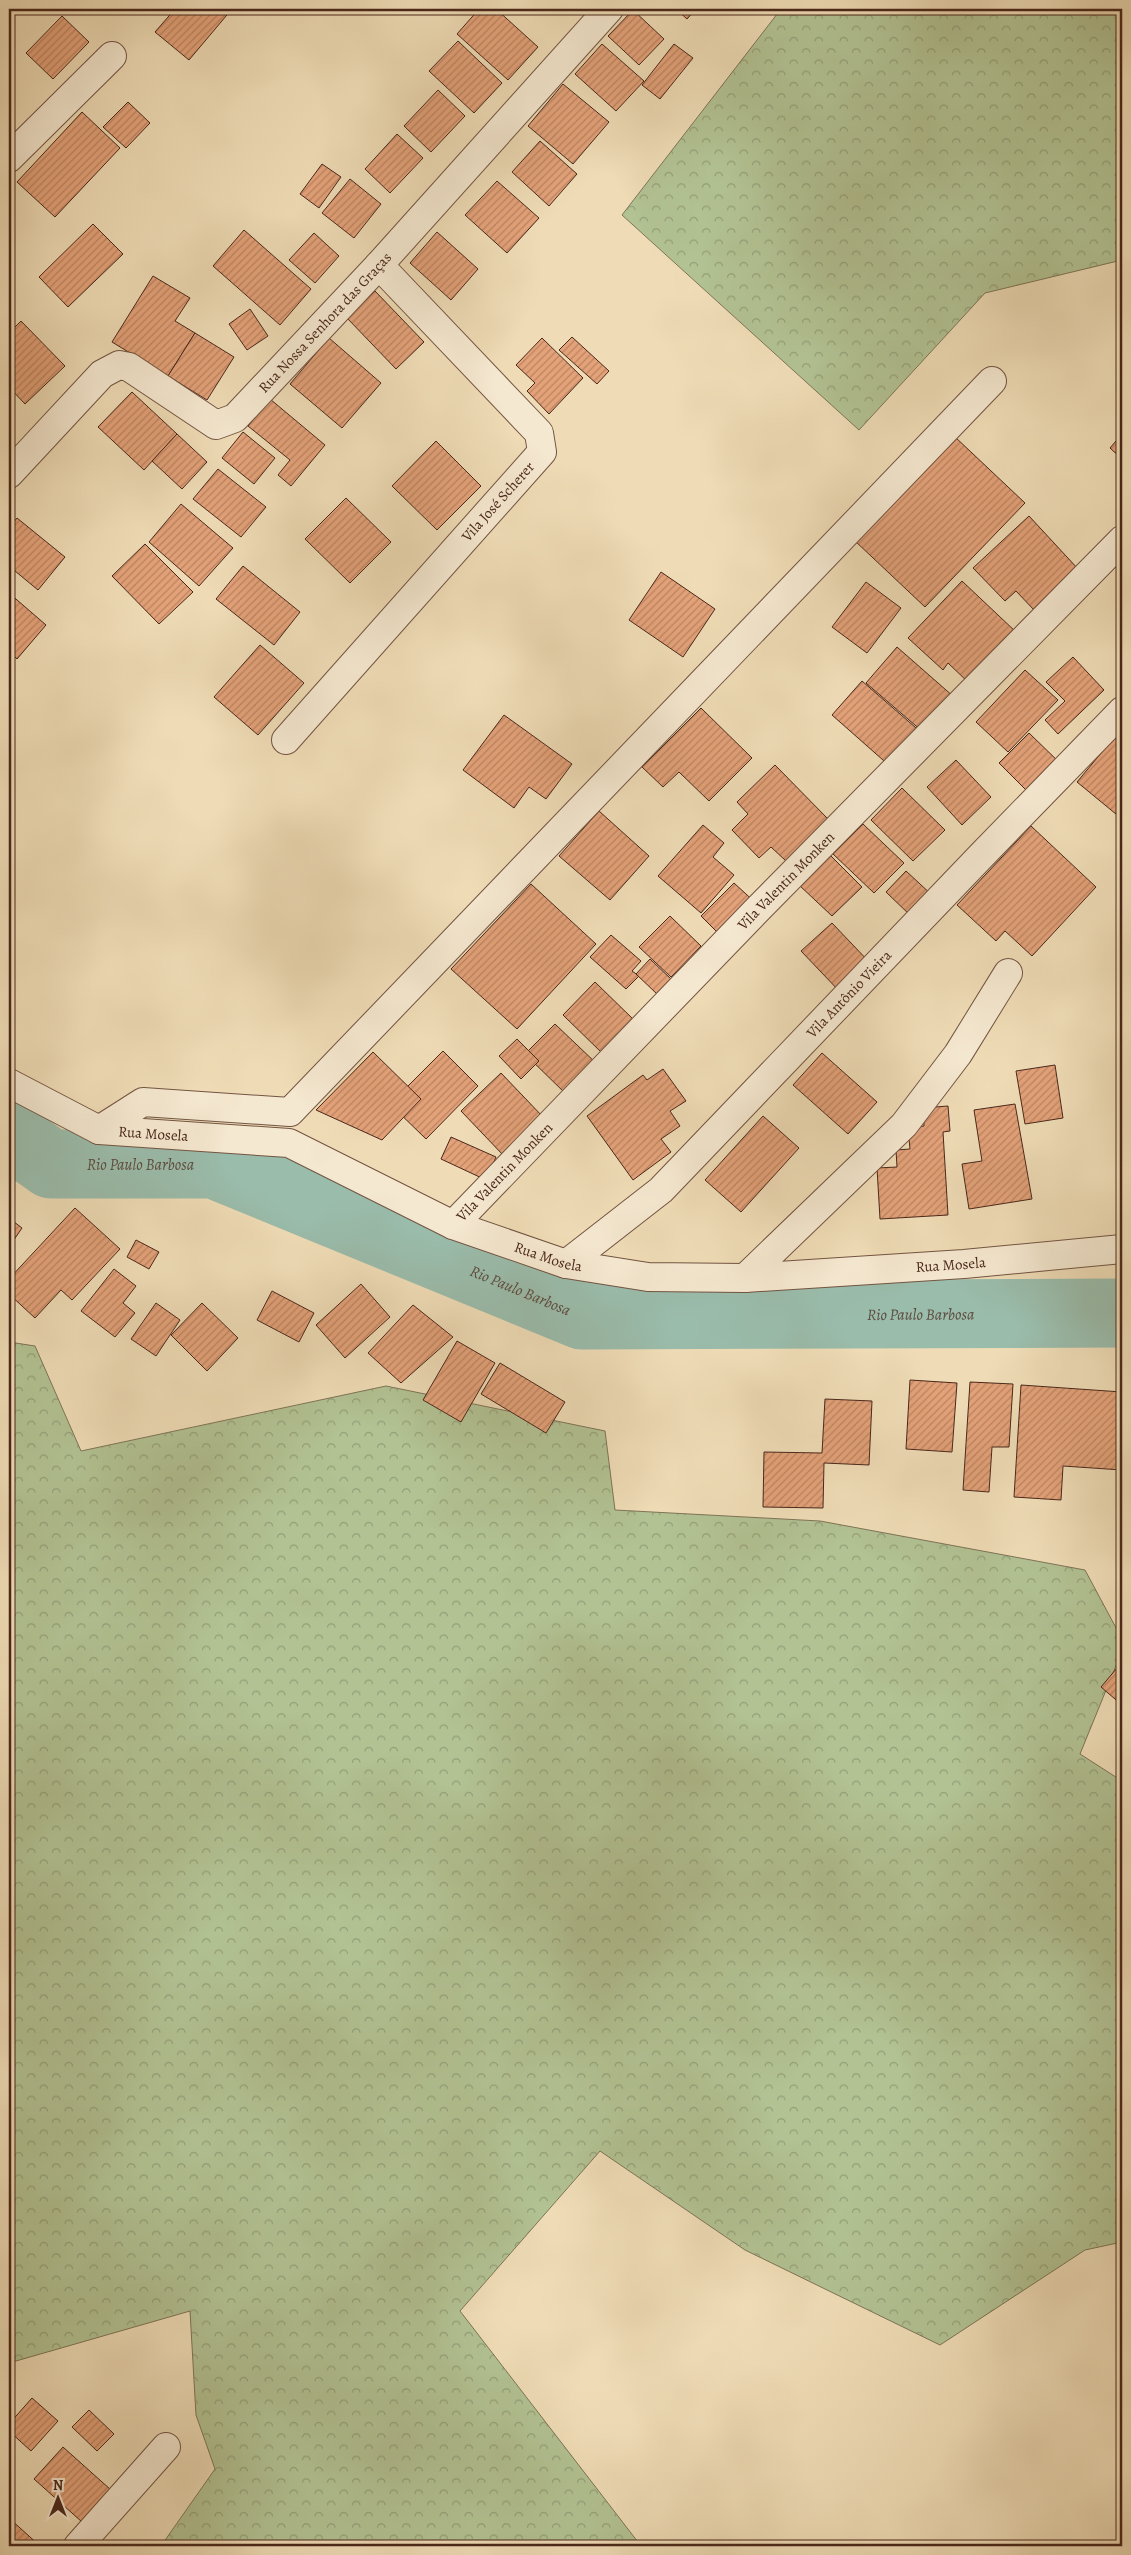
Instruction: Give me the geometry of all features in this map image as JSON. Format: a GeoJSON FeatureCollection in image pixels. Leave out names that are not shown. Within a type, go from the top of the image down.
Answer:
{"type":"FeatureCollection","features":[{"type":"Feature","properties":{"kind":"street","name":"Rua Nossa Senhora das Graças"},"geometry":{"type":"LineString","coordinates":[[9,474],[102,374],[119,365],[129,368],[216,425],[236,418],[379,265],[609,9]]}},
{"type":"Feature","properties":{"kind":"street"},"geometry":{"type":"LineString","coordinates":[[9,158],[112,56]]}},
{"type":"Feature","properties":{"kind":"street","name":"Vila José Scherer"},"geometry":{"type":"LineString","coordinates":[[286,740],[542,452],[539,432],[379,265]]}},
{"type":"Feature","properties":{"kind":"street"},"geometry":{"type":"LineString","coordinates":[[99,1130],[143,1102],[290,1112],[992,381]]}},
{"type":"Feature","properties":{"kind":"street","name":"Vila Valentin Monken"},"geometry":{"type":"LineString","coordinates":[[453,1225],[758,909],[1122,540]]}},
{"type":"Feature","properties":{"kind":"street","name":"Vila Antônio Vieira"},"geometry":{"type":"LineString","coordinates":[[566,1264],[661,1190],[974,862],[1122,711]]}},
{"type":"Feature","properties":{"kind":"street"},"geometry":{"type":"LineString","coordinates":[[745,1278],[904,1125],[958,1054],[1008,973]]}},
{"type":"Feature","properties":{"kind":"street","name":"Rua Mosela"},"geometry":{"type":"LineString","coordinates":[[9,1083],[99,1130],[290,1143],[453,1225],[566,1264],[648,1277],[745,1278],[964,1264],[1122,1249]]}},
{"type":"Feature","properties":{"kind":"street"},"geometry":{"type":"LineString","coordinates":[[78,2546],[166,2448]]}},
{"type":"Feature","properties":{"kind":"green space"},"geometry":{"type":"Polygon","coordinates":[[[781,9],[1122,9],[1122,260],[985,293],[859,430],[622,215],[781,9]]]}},
{"type":"Feature","properties":{"kind":"green space"},"geometry":{"type":"Polygon","coordinates":[[[9,1342],[35,1346],[81,1451],[386,1386],[605,1431],[615,1510],[820,1521],[1085,1570],[1122,1639],[1122,1651],[1080,1754],[1122,1781],[1122,2242],[1085,2250],[940,2345],[745,2250],[600,2151],[460,2311],[641,2546],[161,2546],[215,2469],[196,2415],[190,2311],[9,2363],[9,1342]]]}},
{"type":"Feature","properties":{"kind":"building"},"geometry":{"type":"Polygon","coordinates":[[[175,9],[232,9],[189,60],[155,32],[175,9]]]}},
{"type":"Feature","properties":{"kind":"building"},"geometry":{"type":"Polygon","coordinates":[[[479,9],[496,9],[538,47],[508,80],[457,34],[479,9]]]}},
{"type":"Feature","properties":{"kind":"building"},"geometry":{"type":"Polygon","coordinates":[[[676,9],[696,9],[687,19],[676,9]]]}},
{"type":"Feature","properties":{"kind":"building"},"geometry":{"type":"Polygon","coordinates":[[[633,10],[664,39],[639,65],[608,36],[633,10]]]}},
{"type":"Feature","properties":{"kind":"building"},"geometry":{"type":"Polygon","coordinates":[[[62,16],[89,42],[53,79],[26,53],[62,16]]]}},
{"type":"Feature","properties":{"kind":"building"},"geometry":{"type":"Polygon","coordinates":[[[458,41],[502,83],[474,113],[429,71],[458,41]]]}},
{"type":"Feature","properties":{"kind":"building"},"geometry":{"type":"Polygon","coordinates":[[[602,44],[644,81],[616,111],[575,74],[602,44]]]}},
{"type":"Feature","properties":{"kind":"building"},"geometry":{"type":"Polygon","coordinates":[[[674,44],[693,58],[660,99],[642,85],[674,44]]]}},
{"type":"Feature","properties":{"kind":"building"},"geometry":{"type":"Polygon","coordinates":[[[563,84],[609,122],[573,164],[528,126],[563,84]]]}},
{"type":"Feature","properties":{"kind":"building"},"geometry":{"type":"Polygon","coordinates":[[[438,90],[465,116],[431,152],[404,126],[438,90]]]}},
{"type":"Feature","properties":{"kind":"building"},"geometry":{"type":"Polygon","coordinates":[[[128,102],[150,123],[126,148],[103,127],[128,102]]]}},
{"type":"Feature","properties":{"kind":"building"},"geometry":{"type":"Polygon","coordinates":[[[82,112],[120,148],[55,217],[17,182],[82,112]]]}},
{"type":"Feature","properties":{"kind":"building"},"geometry":{"type":"Polygon","coordinates":[[[397,134],[423,158],[390,193],[365,169],[397,134]]]}},
{"type":"Feature","properties":{"kind":"building"},"geometry":{"type":"Polygon","coordinates":[[[540,141],[577,174],[549,206],[512,172],[540,141]]]}},
{"type":"Feature","properties":{"kind":"building"},"geometry":{"type":"Polygon","coordinates":[[[322,164],[341,177],[319,208],[300,194],[322,164]]]}},
{"type":"Feature","properties":{"kind":"building"},"geometry":{"type":"Polygon","coordinates":[[[350,179],[381,204],[354,238],[322,213],[350,179]]]}},
{"type":"Feature","properties":{"kind":"building"},"geometry":{"type":"Polygon","coordinates":[[[497,181],[539,218],[507,253],[465,215],[497,181]]]}},
{"type":"Feature","properties":{"kind":"building"},"geometry":{"type":"Polygon","coordinates":[[[93,224],[123,254],[68,307],[39,277],[93,224]]]}},
{"type":"Feature","properties":{"kind":"building"},"geometry":{"type":"Polygon","coordinates":[[[244,230],[311,289],[280,325],[213,266],[244,230]]]}},
{"type":"Feature","properties":{"kind":"building"},"geometry":{"type":"Polygon","coordinates":[[[437,232],[478,269],[451,300],[410,263],[437,232]]]}},
{"type":"Feature","properties":{"kind":"building"},"geometry":{"type":"Polygon","coordinates":[[[314,233],[339,256],[315,283],[289,260],[314,233]]]}},
{"type":"Feature","properties":{"kind":"building"},"geometry":{"type":"Polygon","coordinates":[[[153,276],[190,298],[175,321],[195,333],[168,376],[112,342],[153,276]]]}},
{"type":"Feature","properties":{"kind":"building"},"geometry":{"type":"Polygon","coordinates":[[[375,291],[424,342],[396,369],[347,318],[375,291]]]}},
{"type":"Feature","properties":{"kind":"building"},"geometry":{"type":"Polygon","coordinates":[[[250,309],[268,336],[247,350],[229,324],[250,309]]]}},
{"type":"Feature","properties":{"kind":"building"},"geometry":{"type":"Polygon","coordinates":[[[21,321],[65,366],[25,404],[9,387],[9,333],[21,321]]]}},
{"type":"Feature","properties":{"kind":"building"},"geometry":{"type":"Polygon","coordinates":[[[195,333],[234,357],[207,400],[168,376],[195,333]]]}},
{"type":"Feature","properties":{"kind":"building"},"geometry":{"type":"Polygon","coordinates":[[[572,337],[609,371],[597,384],[559,350],[572,337]]]}},
{"type":"Feature","properties":{"kind":"building"},"geometry":{"type":"Polygon","coordinates":[[[329,338],[381,383],[342,428],[290,384],[329,338]]]}},
{"type":"Feature","properties":{"kind":"building"},"geometry":{"type":"Polygon","coordinates":[[[542,338],[583,378],[549,414],[527,391],[535,383],[516,365],[542,338]]]}},
{"type":"Feature","properties":{"kind":"building"},"geometry":{"type":"Polygon","coordinates":[[[132,392],[177,434],[144,470],[98,427],[132,392]]]}},
{"type":"Feature","properties":{"kind":"building"},"geometry":{"type":"Polygon","coordinates":[[[270,399],[325,445],[291,486],[278,475],[290,460],[248,426],[270,399]]]}},
{"type":"Feature","properties":{"kind":"building"},"geometry":{"type":"Polygon","coordinates":[[[243,432],[275,458],[254,484],[222,458],[243,432]]]}},
{"type":"Feature","properties":{"kind":"building"},"geometry":{"type":"Polygon","coordinates":[[[177,434],[207,462],[182,489],[152,461],[177,434]]]}},
{"type":"Feature","properties":{"kind":"building"},"geometry":{"type":"Polygon","coordinates":[[[1122,434],[1122,459],[1110,448],[1122,434]]]}},
{"type":"Feature","properties":{"kind":"building"},"geometry":{"type":"Polygon","coordinates":[[[954,436],[1025,503],[925,607],[854,540],[954,436]]]}},
{"type":"Feature","properties":{"kind":"building"},"geometry":{"type":"Polygon","coordinates":[[[436,441],[481,486],[437,530],[392,486],[436,441]]]}},
{"type":"Feature","properties":{"kind":"building"},"geometry":{"type":"Polygon","coordinates":[[[218,469],[266,507],[241,537],[193,499],[218,469]]]}},
{"type":"Feature","properties":{"kind":"building"},"geometry":{"type":"Polygon","coordinates":[[[346,498],[391,542],[350,583],[305,539],[346,498]]]}},
{"type":"Feature","properties":{"kind":"building"},"geometry":{"type":"Polygon","coordinates":[[[181,504],[233,548],[199,586],[149,542],[181,504]]]}},
{"type":"Feature","properties":{"kind":"building"},"geometry":{"type":"Polygon","coordinates":[[[1029,516],[1079,570],[1035,611],[1016,591],[1005,601],[973,568],[1029,516]]]}},
{"type":"Feature","properties":{"kind":"building"},"geometry":{"type":"Polygon","coordinates":[[[17,518],[65,557],[38,590],[9,566],[9,528],[17,518]]]}},
{"type":"Feature","properties":{"kind":"building"},"geometry":{"type":"Polygon","coordinates":[[[145,544],[193,592],[159,624],[112,576],[145,544]]]}},
{"type":"Feature","properties":{"kind":"building"},"geometry":{"type":"Polygon","coordinates":[[[243,566],[300,612],[274,645],[216,599],[243,566]]]}},
{"type":"Feature","properties":{"kind":"building"},"geometry":{"type":"Polygon","coordinates":[[[661,572],[715,609],[683,657],[629,620],[661,572]]]}},
{"type":"Feature","properties":{"kind":"building"},"geometry":{"type":"Polygon","coordinates":[[[962,581],[1016,632],[969,683],[948,663],[943,670],[908,638],[962,581]]]}},
{"type":"Feature","properties":{"kind":"building"},"geometry":{"type":"Polygon","coordinates":[[[866,582],[901,608],[867,653],[832,627],[866,582]]]}},
{"type":"Feature","properties":{"kind":"building"},"geometry":{"type":"Polygon","coordinates":[[[9,593],[46,625],[17,659],[9,651],[9,593]]]}},
{"type":"Feature","properties":{"kind":"building"},"geometry":{"type":"Polygon","coordinates":[[[260,645],[304,683],[258,735],[214,697],[260,645]]]}},
{"type":"Feature","properties":{"kind":"building"},"geometry":{"type":"Polygon","coordinates":[[[897,647],[954,697],[923,732],[866,683],[897,647]]]}},
{"type":"Feature","properties":{"kind":"building"},"geometry":{"type":"Polygon","coordinates":[[[1073,657],[1104,690],[1058,734],[1045,720],[1065,701],[1046,682],[1073,657]]]}},
{"type":"Feature","properties":{"kind":"building"},"geometry":{"type":"Polygon","coordinates":[[[1025,670],[1058,700],[1008,752],[976,722],[1025,670]]]}},
{"type":"Feature","properties":{"kind":"building"},"geometry":{"type":"Polygon","coordinates":[[[862,681],[923,734],[892,768],[832,715],[862,681]]]}},
{"type":"Feature","properties":{"kind":"building"},"geometry":{"type":"Polygon","coordinates":[[[701,708],[752,758],[709,801],[679,772],[663,787],[642,767],[701,708]]]}},
{"type":"Feature","properties":{"kind":"building"},"geometry":{"type":"Polygon","coordinates":[[[504,715],[572,764],[546,799],[529,787],[514,808],[463,770],[504,715]]]}},
{"type":"Feature","properties":{"kind":"building"},"geometry":{"type":"Polygon","coordinates":[[[1122,728],[1122,819],[1077,782],[1122,728]]]}},
{"type":"Feature","properties":{"kind":"building"},"geometry":{"type":"Polygon","coordinates":[[[1029,733],[1062,765],[1032,796],[999,763],[1029,733]]]}},
{"type":"Feature","properties":{"kind":"building"},"geometry":{"type":"Polygon","coordinates":[[[956,760],[991,797],[962,825],[927,787],[956,760]]]}},
{"type":"Feature","properties":{"kind":"building"},"geometry":{"type":"Polygon","coordinates":[[[775,765],[829,820],[786,861],[771,847],[759,858],[732,830],[748,814],[737,802],[775,765]]]}},
{"type":"Feature","properties":{"kind":"building"},"geometry":{"type":"Polygon","coordinates":[[[902,788],[945,830],[913,861],[871,820],[902,788]]]}},
{"type":"Feature","properties":{"kind":"building"},"geometry":{"type":"Polygon","coordinates":[[[599,811],[649,856],[610,900],[559,856],[599,811]]]}},
{"type":"Feature","properties":{"kind":"building"},"geometry":{"type":"Polygon","coordinates":[[[863,824],[904,863],[874,893],[833,854],[863,824]]]}},
{"type":"Feature","properties":{"kind":"building"},"geometry":{"type":"Polygon","coordinates":[[[703,825],[724,843],[713,857],[734,875],[701,913],[658,876],[703,825]]]}},
{"type":"Feature","properties":{"kind":"building"},"geometry":{"type":"Polygon","coordinates":[[[1031,826],[1096,887],[1032,956],[1005,931],[996,941],[957,905],[1031,826]]]}},
{"type":"Feature","properties":{"kind":"building"},"geometry":{"type":"Polygon","coordinates":[[[829,854],[862,887],[832,916],[799,885],[829,854]]]}},
{"type":"Feature","properties":{"kind":"building"},"geometry":{"type":"Polygon","coordinates":[[[906,871],[933,896],[912,917],[886,892],[906,871]]]}},
{"type":"Feature","properties":{"kind":"building"},"geometry":{"type":"Polygon","coordinates":[[[734,883],[758,905],[725,940],[701,916],[734,883]]]}},
{"type":"Feature","properties":{"kind":"building"},"geometry":{"type":"Polygon","coordinates":[[[531,884],[596,944],[517,1029],[451,969],[531,884]]]}},
{"type":"Feature","properties":{"kind":"building"},"geometry":{"type":"Polygon","coordinates":[[[670,916],[701,946],[671,977],[639,947],[670,916]]]}},
{"type":"Feature","properties":{"kind":"building"},"geometry":{"type":"Polygon","coordinates":[[[832,923],[872,965],[842,994],[801,951],[832,923]]]}},
{"type":"Feature","properties":{"kind":"building"},"geometry":{"type":"Polygon","coordinates":[[[611,935],[641,961],[632,971],[639,976],[626,989],[590,957],[611,935]]]}},
{"type":"Feature","properties":{"kind":"building"},"geometry":{"type":"Polygon","coordinates":[[[650,959],[671,979],[657,994],[636,974],[650,959]]]}},
{"type":"Feature","properties":{"kind":"building"},"geometry":{"type":"Polygon","coordinates":[[[595,982],[634,1020],[602,1053],[563,1015],[595,982]]]}},
{"type":"Feature","properties":{"kind":"building"},"geometry":{"type":"Polygon","coordinates":[[[555,1024],[598,1065],[568,1096],[525,1054],[555,1024]]]}},
{"type":"Feature","properties":{"kind":"building"},"geometry":{"type":"Polygon","coordinates":[[[517,1039],[539,1061],[521,1079],[499,1056],[517,1039]]]}},
{"type":"Feature","properties":{"kind":"building"},"geometry":{"type":"Polygon","coordinates":[[[443,1051],[478,1086],[426,1139],[390,1104],[443,1051]]]}},
{"type":"Feature","properties":{"kind":"building"},"geometry":{"type":"Polygon","coordinates":[[[373,1052],[421,1099],[382,1140],[316,1110],[373,1052]]]}},
{"type":"Feature","properties":{"kind":"building"},"geometry":{"type":"Polygon","coordinates":[[[822,1053],[877,1102],[848,1134],[793,1085],[822,1053]]]}},
{"type":"Feature","properties":{"kind":"building"},"geometry":{"type":"Polygon","coordinates":[[[1055,1065],[1063,1118],[1025,1124],[1016,1071],[1055,1065]]]}},
{"type":"Feature","properties":{"kind":"building"},"geometry":{"type":"Polygon","coordinates":[[[663,1069],[686,1101],[670,1111],[680,1126],[661,1139],[671,1152],[633,1180],[587,1116],[643,1075],[647,1080],[663,1069]]]}},
{"type":"Feature","properties":{"kind":"building"},"geometry":{"type":"Polygon","coordinates":[[[501,1073],[544,1118],[504,1156],[461,1111],[501,1073]]]}},
{"type":"Feature","properties":{"kind":"building"},"geometry":{"type":"Polygon","coordinates":[[[1015,1104],[1032,1199],[969,1209],[962,1164],[982,1161],[974,1110],[1015,1104]]]}},
{"type":"Feature","properties":{"kind":"building"},"geometry":{"type":"Polygon","coordinates":[[[948,1106],[950,1131],[943,1132],[948,1215],[880,1219],[877,1168],[897,1167],[896,1150],[910,1149],[908,1128],[924,1126],[923,1108],[948,1106]]]}},
{"type":"Feature","properties":{"kind":"building"},"geometry":{"type":"Polygon","coordinates":[[[763,1116],[799,1148],[741,1212],[705,1180],[763,1116]]]}},
{"type":"Feature","properties":{"kind":"building"},"geometry":{"type":"Polygon","coordinates":[[[451,1137],[496,1157],[486,1180],[441,1159],[451,1137]]]}},
{"type":"Feature","properties":{"kind":"building"},"geometry":{"type":"Polygon","coordinates":[[[75,1208],[120,1249],[72,1300],[61,1290],[35,1318],[9,1294],[9,1279],[75,1208]]]}},
{"type":"Feature","properties":{"kind":"building"},"geometry":{"type":"Polygon","coordinates":[[[9,1218],[22,1228],[9,1247],[9,1218]]]}},
{"type":"Feature","properties":{"kind":"building"},"geometry":{"type":"Polygon","coordinates":[[[136,1240],[159,1252],[149,1269],[127,1257],[136,1240]]]}},
{"type":"Feature","properties":{"kind":"building"},"geometry":{"type":"Polygon","coordinates":[[[114,1269],[136,1286],[123,1303],[135,1313],[115,1337],[81,1311],[114,1269]]]}},
{"type":"Feature","properties":{"kind":"building"},"geometry":{"type":"Polygon","coordinates":[[[361,1284],[390,1317],[345,1358],[316,1325],[361,1284]]]}},
{"type":"Feature","properties":{"kind":"building"},"geometry":{"type":"Polygon","coordinates":[[[272,1291],[314,1313],[299,1342],[257,1320],[272,1291]]]}},
{"type":"Feature","properties":{"kind":"building"},"geometry":{"type":"Polygon","coordinates":[[[156,1303],[180,1320],[156,1356],[131,1339],[156,1303]]]}},
{"type":"Feature","properties":{"kind":"building"},"geometry":{"type":"Polygon","coordinates":[[[202,1303],[238,1338],[207,1371],[171,1335],[202,1303]]]}},
{"type":"Feature","properties":{"kind":"building"},"geometry":{"type":"Polygon","coordinates":[[[413,1305],[453,1337],[401,1383],[368,1353],[413,1305]]]}},
{"type":"Feature","properties":{"kind":"building"},"geometry":{"type":"Polygon","coordinates":[[[457,1341],[495,1363],[461,1422],[423,1400],[457,1341]]]}},
{"type":"Feature","properties":{"kind":"building"},"geometry":{"type":"Polygon","coordinates":[[[500,1363],[565,1402],[546,1433],[481,1394],[500,1363]]]}},
{"type":"Feature","properties":{"kind":"building"},"geometry":{"type":"Polygon","coordinates":[[[910,1380],[957,1383],[952,1452],[906,1449],[910,1380]]]}},
{"type":"Feature","properties":{"kind":"building"},"geometry":{"type":"Polygon","coordinates":[[[970,1382],[1013,1384],[1009,1447],[992,1447],[989,1492],[963,1490],[970,1382]]]}},
{"type":"Feature","properties":{"kind":"building"},"geometry":{"type":"Polygon","coordinates":[[[1021,1385],[1122,1392],[1122,1470],[1063,1466],[1061,1500],[1014,1497],[1021,1385]]]}},
{"type":"Feature","properties":{"kind":"building"},"geometry":{"type":"Polygon","coordinates":[[[825,1399],[872,1401],[869,1465],[824,1463],[823,1508],[763,1507],[764,1452],[822,1453],[825,1399]]]}},
{"type":"Feature","properties":{"kind":"building"},"geometry":{"type":"Polygon","coordinates":[[[1122,1662],[1122,1705],[1101,1687],[1122,1662]]]}},
{"type":"Feature","properties":{"kind":"building"},"geometry":{"type":"Polygon","coordinates":[[[32,2398],[58,2421],[31,2451],[9,2431],[9,2424],[32,2398]]]}},
{"type":"Feature","properties":{"kind":"building"},"geometry":{"type":"Polygon","coordinates":[[[89,2410],[114,2434],[97,2451],[72,2427],[89,2410]]]}},
{"type":"Feature","properties":{"kind":"building"},"geometry":{"type":"Polygon","coordinates":[[[63,2447],[111,2490],[82,2522],[34,2479],[63,2447]]]}},
{"type":"Feature","properties":{"kind":"building"},"geometry":{"type":"Polygon","coordinates":[[[9,2518],[40,2546],[9,2546],[9,2518]]]}},
{"type":"Feature","properties":{"kind":"waterway","name":"Rio Paulo Barbosa"},"geometry":{"type":"LineString","coordinates":[[9,1134],[51,1164],[214,1164],[582,1315],[1122,1313]]}}]}
